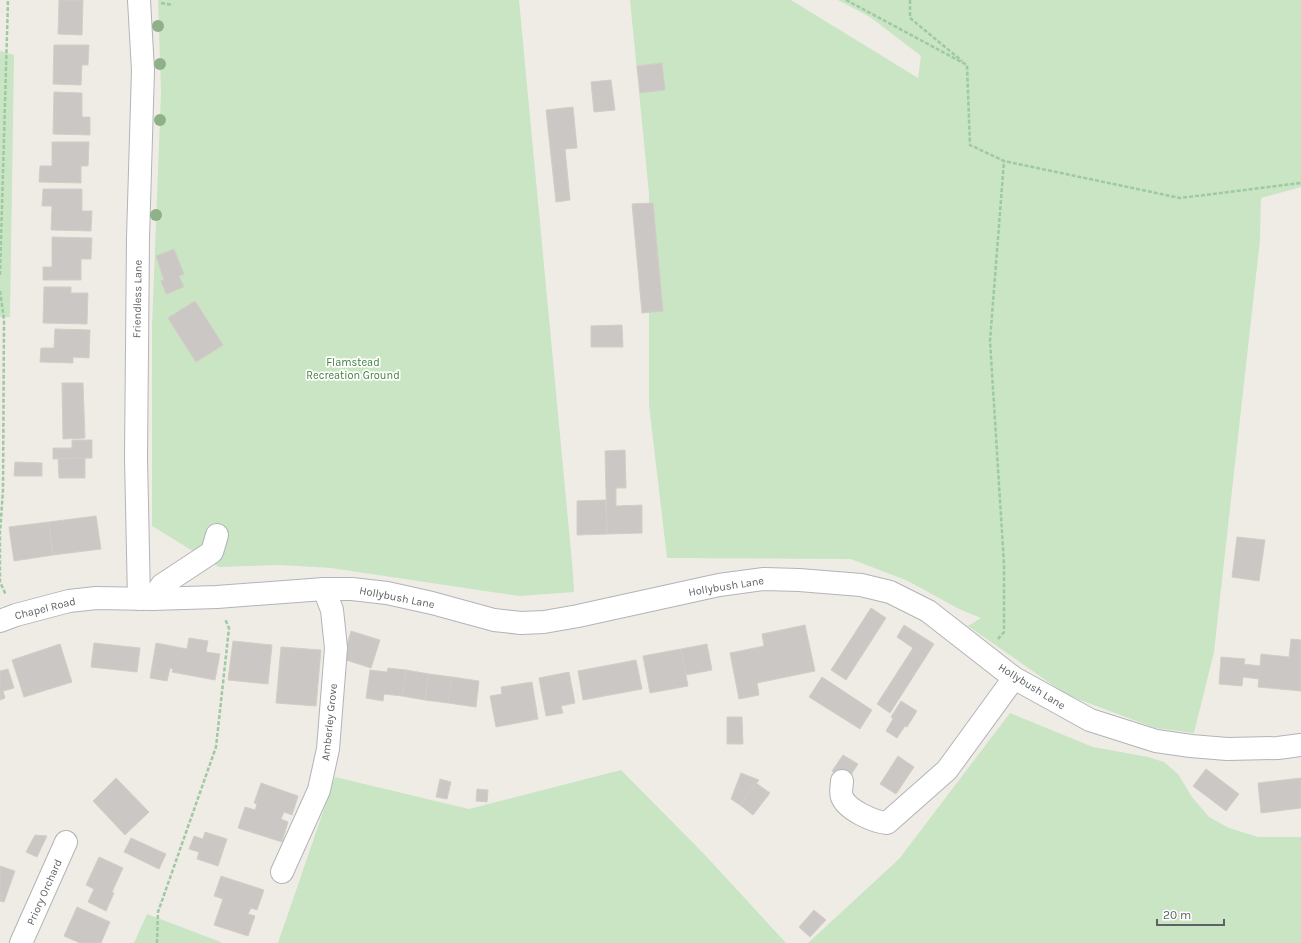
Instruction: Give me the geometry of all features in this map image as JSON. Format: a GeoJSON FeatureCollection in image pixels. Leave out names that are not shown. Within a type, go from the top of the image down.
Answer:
{"type":"FeatureCollection","features":[{"type":"Feature","properties":{"kind":"street","name":"Friendless Lane"},"geometry":{"type":"LineString","coordinates":[[139,0],[143,70],[138,238],[136,458],[146,599]]}},
{"type":"Feature","properties":{"kind":"street"},"geometry":{"type":"LineString","coordinates":[[146,599],[162,584],[212,552],[217,535]]}},
{"type":"Feature","properties":{"kind":"street","name":"Hollybush Lane"},"geometry":{"type":"LineString","coordinates":[[146,599],[217,597],[324,589],[352,589],[387,593],[432,603],[494,620],[521,623],[544,622],[578,616],[719,585],[764,579],[860,585],[890,592],[928,611],[1014,678],[1090,720],[1156,741],[1227,749],[1278,748],[1301,745]]}},
{"type":"Feature","properties":{"kind":"street","name":"Amberley Grove"},"geometry":{"type":"LineString","coordinates":[[282,872],[319,790],[328,749],[336,648],[332,610],[324,589]]}},
{"type":"Feature","properties":{"kind":"street","name":"Chapel Road"},"geometry":{"type":"LineString","coordinates":[[8,618],[69,601],[96,598],[146,599]]}},
{"type":"Feature","properties":{"kind":"street"},"geometry":{"type":"LineString","coordinates":[[842,781],[842,796],[847,803],[860,813],[878,822],[886,823],[947,770],[1014,678]]}},
{"type":"Feature","properties":{"kind":"street","name":"Priory Orchard"},"geometry":{"type":"LineString","coordinates":[[21,943],[66,842]]}},
{"type":"Feature","properties":{"kind":"path"},"geometry":{"type":"LineString","coordinates":[[0,275],[8,0]]}},
{"type":"Feature","properties":{"kind":"path"},"geometry":{"type":"LineString","coordinates":[[846,0],[967,65]]}},
{"type":"Feature","properties":{"kind":"path"},"geometry":{"type":"LineString","coordinates":[[910,0],[910,18],[967,65],[970,145],[1004,160],[1180,198],[1301,183]]}},
{"type":"Feature","properties":{"kind":"path"},"geometry":{"type":"LineString","coordinates":[[985,656],[1004,632],[1004,564],[990,341],[1004,160]]}},
{"type":"Feature","properties":{"kind":"path"},"geometry":{"type":"LineString","coordinates":[[0,290],[4,320],[3,490],[0,533],[0,582],[8,618]]}},
{"type":"Feature","properties":{"kind":"path"},"geometry":{"type":"LineString","coordinates":[[157,943],[158,912],[216,747],[229,628],[217,597]]}},
{"type":"Feature","properties":{"kind":"green space","name":"Flamstead Recreation Ground"},"geometry":{"type":"Polygon","coordinates":[[[158,0],[519,0],[574,592],[519,596],[331,568],[280,565],[219,567],[152,526],[152,326],[161,92],[158,0]]]}},
{"type":"Feature","properties":{"kind":"green space"},"geometry":{"type":"Polygon","coordinates":[[[630,0],[791,0],[918,78],[921,56],[870,17],[838,0],[1301,0],[1301,187],[1261,198],[1260,240],[1214,652],[1194,733],[1155,728],[1067,695],[968,626],[981,618],[959,609],[908,581],[851,559],[667,558],[649,405],[649,194],[630,0]]]}},
{"type":"Feature","properties":{"kind":"green space"},"geometry":{"type":"Polygon","coordinates":[[[0,51],[14,55],[10,317],[0,317],[0,51]]]}},
{"type":"Feature","properties":{"kind":"green space"},"geometry":{"type":"Polygon","coordinates":[[[1010,713],[1093,747],[1148,757],[1164,762],[1178,774],[1192,797],[1209,817],[1229,828],[1258,837],[1301,837],[1301,943],[808,943],[899,859],[1010,713]]]}},
{"type":"Feature","properties":{"kind":"green space"},"geometry":{"type":"Polygon","coordinates":[[[621,770],[705,855],[786,943],[278,943],[335,777],[469,809],[621,770]]]}},
{"type":"Feature","properties":{"kind":"green space"},"geometry":{"type":"Polygon","coordinates":[[[147,914],[218,941],[222,943],[134,943],[147,914]]]}},
{"type":"Feature","properties":{"kind":"building"},"geometry":{"type":"Polygon","coordinates":[[[59,0],[83,0],[82,35],[58,34],[59,0]]]}},
{"type":"Feature","properties":{"kind":"building"},"geometry":{"type":"Polygon","coordinates":[[[54,45],[89,45],[88,65],[82,65],[81,85],[53,84],[54,45]]]}},
{"type":"Feature","properties":{"kind":"building"},"geometry":{"type":"Polygon","coordinates":[[[662,63],[665,90],[640,93],[637,66],[662,63]]]}},
{"type":"Feature","properties":{"kind":"building"},"geometry":{"type":"Polygon","coordinates":[[[611,80],[615,110],[594,112],[591,82],[611,80]]]}},
{"type":"Feature","properties":{"kind":"building"},"geometry":{"type":"Polygon","coordinates":[[[54,92],[82,93],[82,117],[90,117],[90,135],[53,134],[54,92]]]}},
{"type":"Feature","properties":{"kind":"building"},"geometry":{"type":"Polygon","coordinates":[[[573,107],[577,148],[565,149],[570,200],[556,202],[546,110],[573,107]]]}},
{"type":"Feature","properties":{"kind":"building"},"geometry":{"type":"Polygon","coordinates":[[[52,142],[89,142],[88,166],[81,166],[81,183],[39,182],[40,166],[52,166],[52,142]]]}},
{"type":"Feature","properties":{"kind":"building"},"geometry":{"type":"Polygon","coordinates":[[[43,189],[82,189],[82,211],[92,211],[91,231],[51,230],[52,206],[42,206],[43,189]]]}},
{"type":"Feature","properties":{"kind":"building"},"geometry":{"type":"Polygon","coordinates":[[[653,203],[663,311],[642,313],[632,204],[653,203]]]}},
{"type":"Feature","properties":{"kind":"building"},"geometry":{"type":"Polygon","coordinates":[[[52,237],[92,238],[91,259],[81,259],[81,280],[43,280],[43,267],[52,267],[52,237]]]}},
{"type":"Feature","properties":{"kind":"building"},"geometry":{"type":"Polygon","coordinates":[[[174,249],[184,274],[179,276],[184,287],[166,294],[161,281],[164,280],[156,256],[174,249]]]}},
{"type":"Feature","properties":{"kind":"building"},"geometry":{"type":"Polygon","coordinates":[[[44,287],[71,287],[71,293],[88,293],[87,324],[43,323],[44,287]]]}},
{"type":"Feature","properties":{"kind":"building"},"geometry":{"type":"Polygon","coordinates":[[[195,301],[223,345],[196,362],[168,318],[195,301]]]}},
{"type":"Feature","properties":{"kind":"building"},"geometry":{"type":"Polygon","coordinates":[[[622,325],[623,347],[591,347],[591,326],[622,325]]]}},
{"type":"Feature","properties":{"kind":"building"},"geometry":{"type":"Polygon","coordinates":[[[55,329],[90,330],[89,358],[73,357],[73,363],[40,362],[41,348],[54,348],[55,329]]]}},
{"type":"Feature","properties":{"kind":"building"},"geometry":{"type":"Polygon","coordinates":[[[62,383],[83,383],[85,438],[63,439],[62,383]]]}},
{"type":"Feature","properties":{"kind":"building"},"geometry":{"type":"Polygon","coordinates":[[[72,440],[92,440],[92,458],[53,459],[53,448],[72,448],[72,440]]]}},
{"type":"Feature","properties":{"kind":"building"},"geometry":{"type":"Polygon","coordinates":[[[625,450],[626,488],[616,488],[616,506],[642,505],[642,533],[607,534],[605,451],[625,450]]]}},
{"type":"Feature","properties":{"kind":"building"},"geometry":{"type":"Polygon","coordinates":[[[85,458],[85,478],[59,478],[58,459],[85,458]]]}},
{"type":"Feature","properties":{"kind":"building"},"geometry":{"type":"Polygon","coordinates":[[[15,462],[42,463],[42,476],[14,476],[15,462]]]}},
{"type":"Feature","properties":{"kind":"building"},"geometry":{"type":"Polygon","coordinates":[[[606,500],[607,534],[577,535],[577,501],[606,500]]]}},
{"type":"Feature","properties":{"kind":"building"},"geometry":{"type":"Polygon","coordinates":[[[96,516],[101,549],[53,555],[49,522],[96,516]]]}},
{"type":"Feature","properties":{"kind":"building"},"geometry":{"type":"Polygon","coordinates":[[[49,522],[53,555],[14,561],[9,527],[49,522]]]}},
{"type":"Feature","properties":{"kind":"building"},"geometry":{"type":"Polygon","coordinates":[[[1237,537],[1265,540],[1259,581],[1232,577],[1237,537]]]}},
{"type":"Feature","properties":{"kind":"building"},"geometry":{"type":"Polygon","coordinates":[[[871,608],[886,618],[846,680],[831,670],[871,608]]]}},
{"type":"Feature","properties":{"kind":"building"},"geometry":{"type":"Polygon","coordinates":[[[805,625],[815,671],[757,683],[759,695],[739,699],[730,653],[764,646],[762,634],[805,625]]]}},
{"type":"Feature","properties":{"kind":"building"},"geometry":{"type":"Polygon","coordinates":[[[904,625],[934,644],[890,713],[877,704],[913,648],[897,637],[904,625]]]}},
{"type":"Feature","properties":{"kind":"building"},"geometry":{"type":"Polygon","coordinates":[[[351,631],[380,640],[371,668],[343,659],[351,631]]]}},
{"type":"Feature","properties":{"kind":"building"},"geometry":{"type":"Polygon","coordinates":[[[189,638],[208,641],[206,652],[220,654],[215,680],[172,672],[173,669],[170,668],[167,681],[150,678],[156,643],[187,649],[189,638]]]}},
{"type":"Feature","properties":{"kind":"building"},"geometry":{"type":"Polygon","coordinates":[[[1291,639],[1301,640],[1301,691],[1258,687],[1259,679],[1243,677],[1242,686],[1219,684],[1221,657],[1245,659],[1244,664],[1260,666],[1261,654],[1289,657],[1291,639]]]}},
{"type":"Feature","properties":{"kind":"building"},"geometry":{"type":"Polygon","coordinates":[[[233,641],[272,645],[268,684],[228,680],[233,641]]]}},
{"type":"Feature","properties":{"kind":"building"},"geometry":{"type":"Polygon","coordinates":[[[94,643],[140,648],[137,672],[91,667],[94,643]]]}},
{"type":"Feature","properties":{"kind":"building"},"geometry":{"type":"Polygon","coordinates":[[[60,644],[72,682],[24,697],[12,660],[60,644]]]}},
{"type":"Feature","properties":{"kind":"building"},"geometry":{"type":"Polygon","coordinates":[[[707,644],[712,670],[686,675],[681,649],[707,644]]]}},
{"type":"Feature","properties":{"kind":"building"},"geometry":{"type":"Polygon","coordinates":[[[281,647],[321,650],[316,706],[276,703],[281,647]]]}},
{"type":"Feature","properties":{"kind":"building"},"geometry":{"type":"Polygon","coordinates":[[[681,649],[688,686],[650,693],[643,656],[681,649]]]}},
{"type":"Feature","properties":{"kind":"building"},"geometry":{"type":"Polygon","coordinates":[[[636,660],[642,689],[583,700],[578,671],[636,660]]]}},
{"type":"Feature","properties":{"kind":"building"},"geometry":{"type":"Polygon","coordinates":[[[388,668],[406,670],[402,696],[384,694],[383,701],[366,698],[370,670],[387,672],[388,668]]]}},
{"type":"Feature","properties":{"kind":"building"},"geometry":{"type":"Polygon","coordinates":[[[8,669],[14,688],[3,691],[5,698],[0,700],[0,671],[8,669]]]}},
{"type":"Feature","properties":{"kind":"building"},"geometry":{"type":"Polygon","coordinates":[[[406,670],[429,674],[425,700],[402,696],[406,670]]]}},
{"type":"Feature","properties":{"kind":"building"},"geometry":{"type":"Polygon","coordinates":[[[569,672],[575,703],[561,706],[563,713],[546,716],[539,678],[569,672]]]}},
{"type":"Feature","properties":{"kind":"building"},"geometry":{"type":"Polygon","coordinates":[[[429,674],[452,677],[448,703],[425,700],[429,674]]]}},
{"type":"Feature","properties":{"kind":"building"},"geometry":{"type":"Polygon","coordinates":[[[452,677],[479,681],[476,707],[448,703],[452,677]]]}},
{"type":"Feature","properties":{"kind":"building"},"geometry":{"type":"Polygon","coordinates":[[[822,677],[872,710],[860,729],[809,697],[822,677]]]}},
{"type":"Feature","properties":{"kind":"building"},"geometry":{"type":"Polygon","coordinates":[[[532,682],[538,719],[496,727],[490,696],[502,694],[501,687],[532,682]]]}},
{"type":"Feature","properties":{"kind":"building"},"geometry":{"type":"Polygon","coordinates":[[[901,701],[917,711],[907,727],[905,726],[897,738],[886,731],[893,719],[891,717],[901,701]]]}},
{"type":"Feature","properties":{"kind":"building"},"geometry":{"type":"Polygon","coordinates":[[[727,717],[742,717],[743,744],[727,744],[727,717]]]}},
{"type":"Feature","properties":{"kind":"building"},"geometry":{"type":"Polygon","coordinates":[[[843,755],[858,764],[847,781],[832,771],[843,755]]]}},
{"type":"Feature","properties":{"kind":"building"},"geometry":{"type":"Polygon","coordinates":[[[898,756],[914,767],[896,794],[880,784],[898,756]]]}},
{"type":"Feature","properties":{"kind":"building"},"geometry":{"type":"Polygon","coordinates":[[[1206,769],[1239,794],[1226,811],[1193,786],[1206,769]]]}},
{"type":"Feature","properties":{"kind":"building"},"geometry":{"type":"Polygon","coordinates":[[[741,773],[759,780],[740,805],[731,799],[741,773]]]}},
{"type":"Feature","properties":{"kind":"building"},"geometry":{"type":"Polygon","coordinates":[[[116,778],[149,812],[125,835],[93,801],[116,778]]]}},
{"type":"Feature","properties":{"kind":"building"},"geometry":{"type":"Polygon","coordinates":[[[1301,778],[1301,808],[1261,813],[1258,783],[1301,778]]]}},
{"type":"Feature","properties":{"kind":"building"},"geometry":{"type":"Polygon","coordinates":[[[440,779],[451,782],[447,799],[436,797],[440,779]]]}},
{"type":"Feature","properties":{"kind":"building"},"geometry":{"type":"Polygon","coordinates":[[[261,783],[298,796],[292,815],[284,812],[281,819],[288,822],[282,842],[238,828],[245,807],[255,810],[257,804],[254,803],[261,783]]]}},
{"type":"Feature","properties":{"kind":"building"},"geometry":{"type":"Polygon","coordinates":[[[756,783],[770,793],[753,815],[740,805],[756,783]]]}},
{"type":"Feature","properties":{"kind":"building"},"geometry":{"type":"Polygon","coordinates":[[[477,789],[488,790],[487,802],[476,801],[477,789]]]}},
{"type":"Feature","properties":{"kind":"building"},"geometry":{"type":"Polygon","coordinates":[[[205,832],[227,839],[218,866],[197,859],[199,852],[189,849],[194,836],[203,839],[205,832]]]}},
{"type":"Feature","properties":{"kind":"building"},"geometry":{"type":"Polygon","coordinates":[[[35,835],[47,836],[37,857],[26,852],[35,835]]]}},
{"type":"Feature","properties":{"kind":"building"},"geometry":{"type":"Polygon","coordinates":[[[131,838],[166,854],[159,869],[124,852],[131,838]]]}},
{"type":"Feature","properties":{"kind":"building"},"geometry":{"type":"Polygon","coordinates":[[[99,857],[123,868],[112,892],[114,893],[106,911],[88,902],[94,889],[86,885],[99,857]]]}},
{"type":"Feature","properties":{"kind":"building"},"geometry":{"type":"Polygon","coordinates":[[[0,866],[15,871],[4,902],[0,901],[0,866]]]}},
{"type":"Feature","properties":{"kind":"building"},"geometry":{"type":"Polygon","coordinates":[[[221,876],[264,890],[257,910],[251,908],[248,914],[255,916],[248,936],[214,925],[223,899],[214,896],[221,876]]]}},
{"type":"Feature","properties":{"kind":"building"},"geometry":{"type":"Polygon","coordinates":[[[77,907],[110,922],[101,943],[80,943],[64,936],[77,907]]]}},
{"type":"Feature","properties":{"kind":"building"},"geometry":{"type":"Polygon","coordinates":[[[814,910],[826,920],[810,937],[799,927],[814,910]]]}}]}
